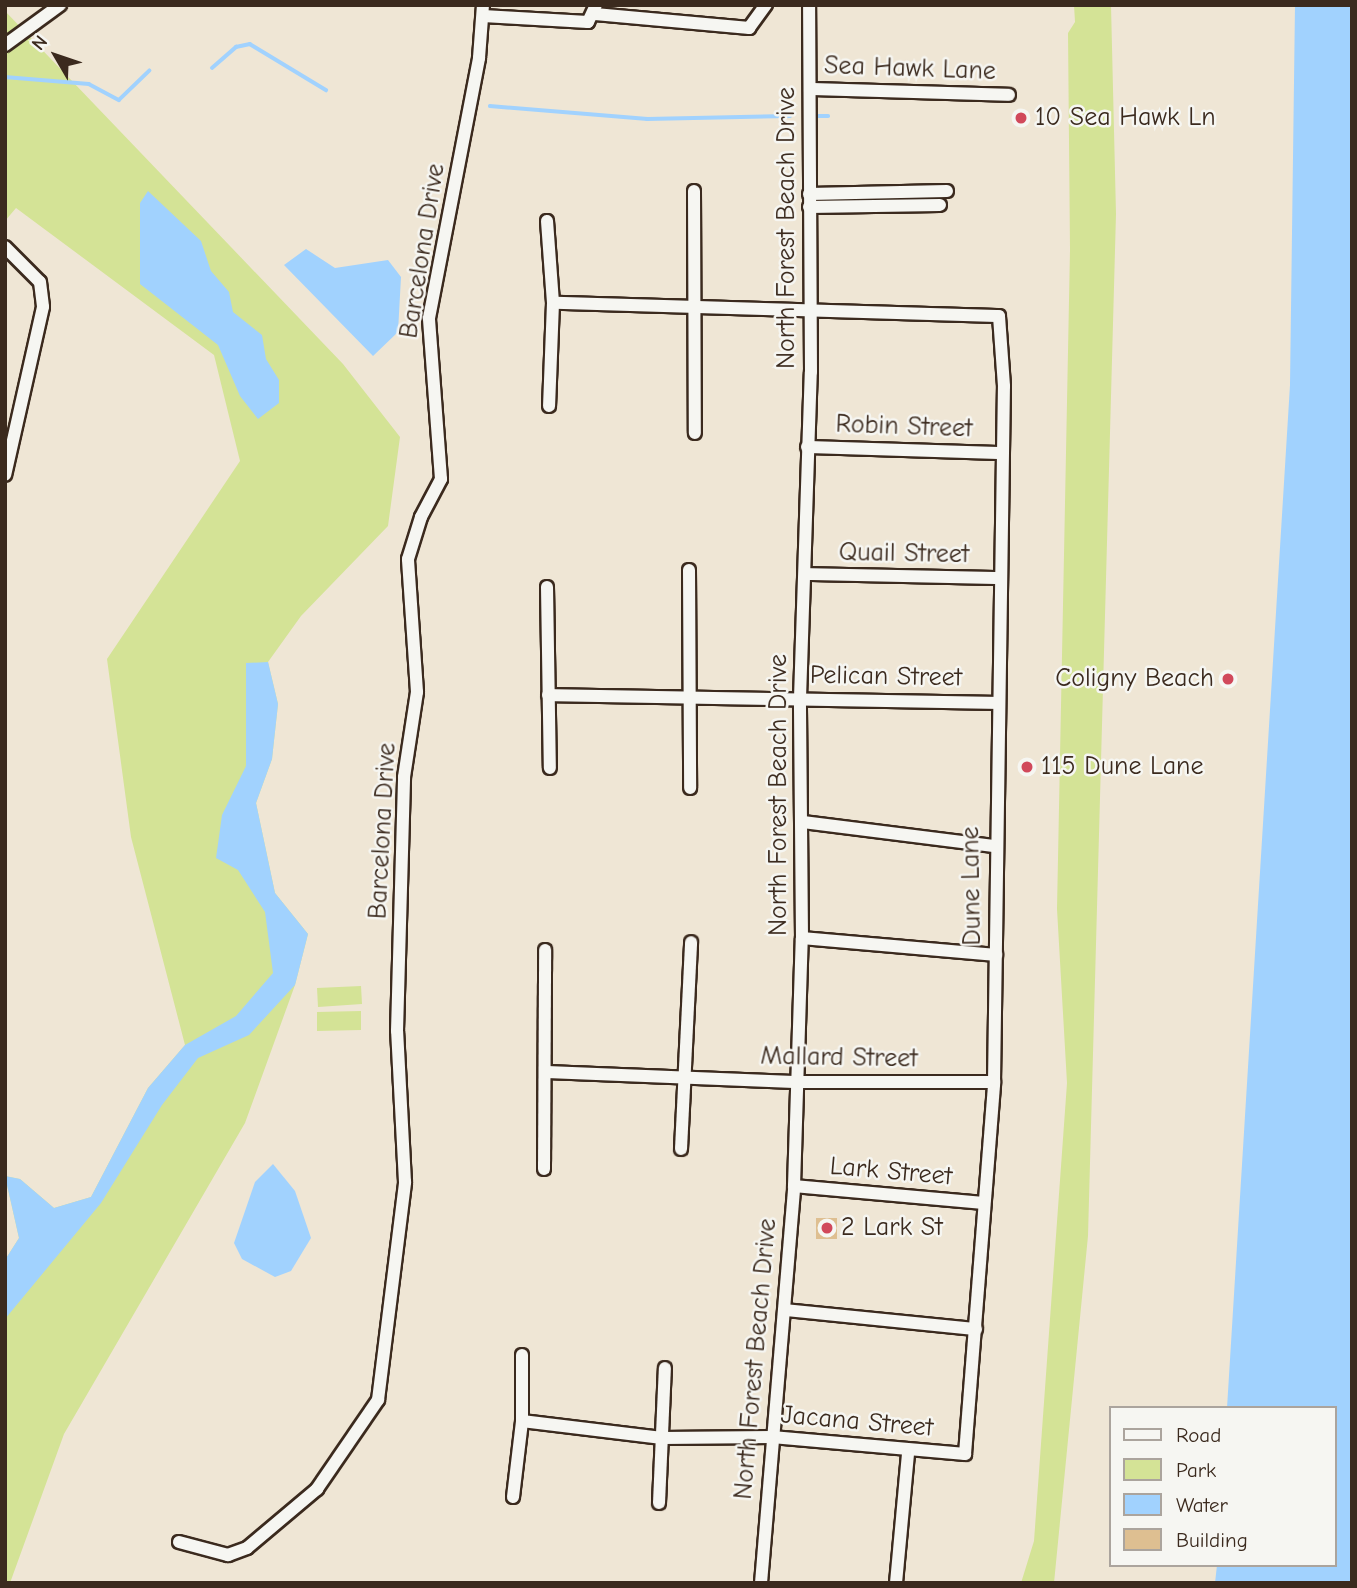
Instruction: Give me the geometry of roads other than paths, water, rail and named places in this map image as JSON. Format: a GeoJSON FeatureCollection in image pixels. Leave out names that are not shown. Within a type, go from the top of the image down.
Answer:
{"type":"FeatureCollection","features":[{"type":"Feature","properties":{"kind":"street"},"geometry":{"type":"LineString","coordinates":[[5,45],[60,5]]}},
{"type":"Feature","properties":{"kind":"street"},"geometry":{"type":"LineString","coordinates":[[483,10],[588,22],[596,10],[749,28],[766,5]]}},
{"type":"Feature","properties":{"kind":"street","name":"North Forest Beach Drive"},"geometry":{"type":"LineString","coordinates":[[761,1583],[794,1186],[794,1082],[802,938],[800,698],[806,574],[811,310],[809,5]]}},
{"type":"Feature","properties":{"kind":"street","name":"Barcelona Drive"},"geometry":{"type":"LineString","coordinates":[[179,1542],[228,1555],[247,1548],[317,1489],[378,1400],[405,1182],[397,1031],[404,777],[417,692],[408,559],[421,517],[441,479],[429,318],[483,10]]}},
{"type":"Feature","properties":{"kind":"street","name":"Sea Hawk Lane"},"geometry":{"type":"LineString","coordinates":[[810,89],[1009,95]]}},
{"type":"Feature","properties":{"kind":"street"},"geometry":{"type":"LineString","coordinates":[[694,191],[695,433]]}},
{"type":"Feature","properties":{"kind":"street"},"geometry":{"type":"LineString","coordinates":[[809,201],[947,191]]}},
{"type":"Feature","properties":{"kind":"street"},"geometry":{"type":"LineString","coordinates":[[809,201],[940,205]]}},
{"type":"Feature","properties":{"kind":"street"},"geometry":{"type":"LineString","coordinates":[[547,222],[553,303],[549,406]]}},
{"type":"Feature","properties":{"kind":"street"},"geometry":{"type":"LineString","coordinates":[[5,247],[40,282],[43,307],[5,475]]}},
{"type":"Feature","properties":{"kind":"street"},"geometry":{"type":"LineString","coordinates":[[553,303],[694,309],[811,310]]}},
{"type":"Feature","properties":{"kind":"street","name":"Dune Lane"},"geometry":{"type":"LineString","coordinates":[[811,310],[999,316],[1000,578],[993,846],[996,955],[994,1082],[965,1454]]}},
{"type":"Feature","properties":{"kind":"street","name":"Robin Street"},"geometry":{"type":"LineString","coordinates":[[807,447],[1000,453]]}},
{"type":"Feature","properties":{"kind":"street"},"geometry":{"type":"LineString","coordinates":[[689,570],[690,788]]}},
{"type":"Feature","properties":{"kind":"street","name":"Quail Street"},"geometry":{"type":"LineString","coordinates":[[806,574],[1000,578]]}},
{"type":"Feature","properties":{"kind":"street"},"geometry":{"type":"LineString","coordinates":[[547,587],[550,768]]}},
{"type":"Feature","properties":{"kind":"street","name":"Pelican Street"},"geometry":{"type":"LineString","coordinates":[[548,695],[691,694],[995,703]]}},
{"type":"Feature","properties":{"kind":"street"},"geometry":{"type":"LineString","coordinates":[[803,822],[993,846]]}},
{"type":"Feature","properties":{"kind":"street"},"geometry":{"type":"LineString","coordinates":[[802,938],[996,955]]}},
{"type":"Feature","properties":{"kind":"street"},"geometry":{"type":"LineString","coordinates":[[681,1149],[691,942]]}},
{"type":"Feature","properties":{"kind":"street"},"geometry":{"type":"LineString","coordinates":[[544,1168],[547,1072],[545,950]]}},
{"type":"Feature","properties":{"kind":"street","name":"Mallard Street"},"geometry":{"type":"LineString","coordinates":[[547,1072],[684,1074],[794,1082],[994,1082]]}},
{"type":"Feature","properties":{"kind":"street","name":"Lark Street"},"geometry":{"type":"LineString","coordinates":[[794,1186],[984,1203]]}},
{"type":"Feature","properties":{"kind":"street"},"geometry":{"type":"LineString","coordinates":[[785,1310],[976,1329]]}},
{"type":"Feature","properties":{"kind":"street"},"geometry":{"type":"LineString","coordinates":[[513,1497],[522,1421],[522,1355]]}},
{"type":"Feature","properties":{"kind":"street"},"geometry":{"type":"LineString","coordinates":[[659,1503],[666,1368]]}},
{"type":"Feature","properties":{"kind":"street","name":"Jacana Street"},"geometry":{"type":"LineString","coordinates":[[522,1421],[662,1438],[772,1437],[908,1452],[965,1454]]}},
{"type":"Feature","properties":{"kind":"street"},"geometry":{"type":"LineString","coordinates":[[896,1583],[908,1452]]}},
{"type":"Feature","properties":{"kind":"water"},"geometry":{"type":"Polygon","coordinates":[[[1295,5],[1352,5],[1352,1583],[1215,1583],[1217,1567],[1336,1567],[1336,1406],[1227,1406],[1290,385],[1295,5]]]}},
{"type":"Feature","properties":{"kind":"water"},"geometry":{"type":"Polygon","coordinates":[[[148,191],[201,241],[211,271],[229,292],[233,312],[262,335],[266,359],[279,380],[279,403],[258,419],[240,396],[218,345],[140,284],[140,203],[148,191]]]}},
{"type":"Feature","properties":{"kind":"water"},"geometry":{"type":"Polygon","coordinates":[[[306,249],[335,268],[388,260],[401,277],[398,332],[373,356],[284,265],[306,249]]]}},
{"type":"Feature","properties":{"kind":"water"},"geometry":{"type":"Polygon","coordinates":[[[268,662],[278,704],[272,759],[256,803],[275,893],[308,934],[295,985],[249,1035],[198,1058],[162,1105],[101,1203],[5,1319],[5,1260],[19,1238],[5,1176],[20,1179],[54,1208],[91,1197],[148,1088],[185,1045],[236,1016],[273,973],[265,912],[238,870],[216,858],[222,815],[246,766],[246,663],[268,662]]]}},
{"type":"Feature","properties":{"kind":"water"},"geometry":{"type":"Polygon","coordinates":[[[273,1164],[295,1191],[311,1238],[291,1271],[275,1277],[242,1259],[234,1243],[255,1182],[273,1164]]]}},
{"type":"Feature","properties":{"kind":"waterway"},"geometry":{"type":"LineString","coordinates":[[212,68],[236,47],[250,44],[326,90]]}},
{"type":"Feature","properties":{"kind":"waterway"},"geometry":{"type":"LineString","coordinates":[[5,77],[89,84],[119,100],[149,71]]}},
{"type":"Feature","properties":{"kind":"waterway"},"geometry":{"type":"LineString","coordinates":[[490,106],[647,119],[790,116]]}},
{"type":"Feature","properties":{"kind":"waterway"},"geometry":{"type":"LineString","coordinates":[[817,116],[828,116]]}},
{"type":"Feature","properties":{"kind":"place","name":"10 Sea Hawk Ln"},"geometry":{"type":"Point","coordinates":[1021,118]}},
{"type":"Feature","properties":{"kind":"place","name":"Coligny Beach"},"geometry":{"type":"Point","coordinates":[1228,679]}},
{"type":"Feature","properties":{"kind":"place","name":"115 Dune Lane"},"geometry":{"type":"Point","coordinates":[1027,767]}},
{"type":"Feature","properties":{"kind":"place","name":"2 Lark St"},"geometry":{"type":"Point","coordinates":[827,1228]}}]}
